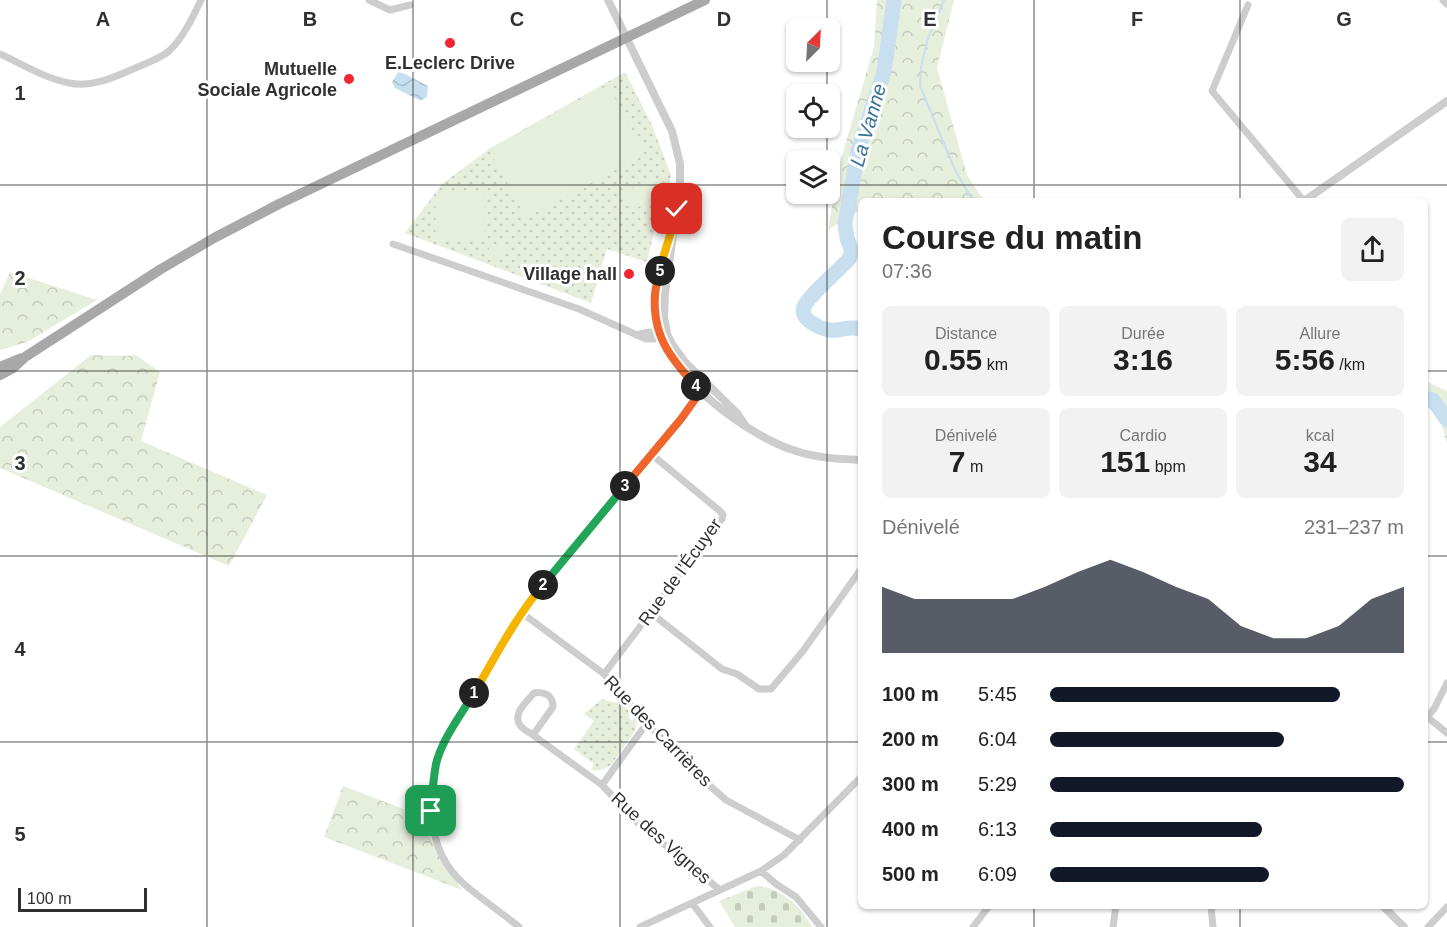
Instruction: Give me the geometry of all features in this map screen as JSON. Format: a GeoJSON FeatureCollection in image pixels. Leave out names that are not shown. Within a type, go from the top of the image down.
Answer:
{"type":"FeatureCollection","features":[{"type":"Feature","properties":{"kind":"main road"},"geometry":{"type":"LineString","coordinates":[[0,375],[161,269],[214,238],[279,204],[705,0]]}},
{"type":"Feature","properties":{"kind":"main road"},"geometry":{"type":"LineString","coordinates":[[0,367],[25,357]]}},
{"type":"Feature","properties":{"kind":"street"},"geometry":{"type":"LineString","coordinates":[[0,54],[50,78],[70,83],[88,84],[109,80],[151,62],[169,51],[187,28],[201,0]]}},
{"type":"Feature","properties":{"kind":"street"},"geometry":{"type":"LineString","coordinates":[[369,0],[390,10],[410,5]]}},
{"type":"Feature","properties":{"kind":"street"},"geometry":{"type":"LineString","coordinates":[[608,0],[672,131],[680,164],[680,184],[673,230],[663,255],[655,294],[656,317],[676,365],[704,388],[730,416],[762,437],[791,450],[816,457],[858,460]]}},
{"type":"Feature","properties":{"kind":"street"},"geometry":{"type":"LineString","coordinates":[[1443,0],[1447,4]]}},
{"type":"Feature","properties":{"kind":"street"},"geometry":{"type":"LineString","coordinates":[[1248,5],[1212,91],[1301,198]]}},
{"type":"Feature","properties":{"kind":"street"},"geometry":{"type":"LineString","coordinates":[[1308,198],[1447,101]]}},
{"type":"Feature","properties":{"kind":"street"},"geometry":{"type":"LineString","coordinates":[[393,244],[579,309],[646,339],[654,339],[663,334]]}},
{"type":"Feature","properties":{"kind":"street"},"geometry":{"type":"LineString","coordinates":[[519,927],[463,884],[454,874],[433,835],[431,811],[434,779],[442,746],[528,602],[681,419],[704,388]]}},
{"type":"Feature","properties":{"kind":"street","name":"Rue de l’Écuyer"},"geometry":{"type":"LineString","coordinates":[[604,675],[723,515],[651,454]]}},
{"type":"Feature","properties":{"kind":"street"},"geometry":{"type":"LineString","coordinates":[[651,613],[722,669],[737,674],[759,690],[771,689],[803,651],[858,573]]}},
{"type":"Feature","properties":{"kind":"street","name":"Rue des Carrières"},"geometry":{"type":"LineString","coordinates":[[522,613],[604,675],[694,772],[726,800],[800,840]]}},
{"type":"Feature","properties":{"kind":"street"},"geometry":{"type":"LineString","coordinates":[[1428,714],[1434,709],[1447,683]]}},
{"type":"Feature","properties":{"kind":"street","name":"Rue des Vignes"},"geometry":{"type":"LineString","coordinates":[[533,735],[553,707],[551,698],[544,693],[534,693],[520,710],[518,715],[520,726],[602,785],[638,822],[720,890]]}},
{"type":"Feature","properties":{"kind":"street"},"geometry":{"type":"LineString","coordinates":[[1428,718],[1447,733]]}},
{"type":"Feature","properties":{"kind":"street","name":"Rue des Vignes"},"geometry":{"type":"LineString","coordinates":[[602,785],[648,723]]}},
{"type":"Feature","properties":{"kind":"street"},"geometry":{"type":"LineString","coordinates":[[640,927],[761,871],[784,855],[858,782]]}},
{"type":"Feature","properties":{"kind":"street"},"geometry":{"type":"LineString","coordinates":[[761,871],[796,897],[821,927]]}},
{"type":"Feature","properties":{"kind":"street"},"geometry":{"type":"LineString","coordinates":[[692,903],[710,927]]}},
{"type":"Feature","properties":{"kind":"street"},"geometry":{"type":"LineString","coordinates":[[1428,927],[1447,907]]}},
{"type":"Feature","properties":{"kind":"street"},"geometry":{"type":"LineString","coordinates":[[973,927],[987,909]]}},
{"type":"Feature","properties":{"kind":"street"},"geometry":{"type":"LineString","coordinates":[[1113,927],[1116,909]]}},
{"type":"Feature","properties":{"kind":"street"},"geometry":{"type":"LineString","coordinates":[[1211,909],[1213,927]]}},
{"type":"Feature","properties":{"kind":"street"},"geometry":{"type":"LineString","coordinates":[[1386,909],[1399,925]]}},
{"type":"Feature","properties":{"kind":"green space"},"geometry":{"type":"Polygon","coordinates":[[[877,0],[954,0],[937,68],[967,175],[982,198],[858,198],[858,211],[828,230],[832,204],[840,204],[840,163],[874,47],[877,0]]]}},
{"type":"Feature","properties":{"kind":"green space"},"geometry":{"type":"Polygon","coordinates":[[[625,72],[652,125],[671,175],[663,218],[657,218],[647,262],[607,249],[591,303],[405,233],[442,184],[489,149],[625,72]]]}},
{"type":"Feature","properties":{"kind":"green space"},"geometry":{"type":"Polygon","coordinates":[[[608,85],[645,154],[526,218],[489,149],[608,85]]]}},
{"type":"Feature","properties":{"kind":"green space"},"geometry":{"type":"Polygon","coordinates":[[[652,175],[662,191],[634,210],[623,195],[652,175]]]}},
{"type":"Feature","properties":{"kind":"green space"},"geometry":{"type":"Polygon","coordinates":[[[436,192],[484,192],[484,238],[435,238],[436,192]]]}},
{"type":"Feature","properties":{"kind":"green space"},"geometry":{"type":"Polygon","coordinates":[[[491,243],[504,248],[501,258],[487,253],[491,243]]]}},
{"type":"Feature","properties":{"kind":"green space"},"geometry":{"type":"Polygon","coordinates":[[[10,272],[97,300],[27,342],[0,350],[0,294],[10,272]]]}},
{"type":"Feature","properties":{"kind":"green space"},"geometry":{"type":"Polygon","coordinates":[[[91,355],[136,355],[160,372],[141,441],[267,495],[229,566],[0,468],[0,427],[91,355]]]}},
{"type":"Feature","properties":{"kind":"green space"},"geometry":{"type":"Polygon","coordinates":[[[1428,382],[1447,391],[1447,444],[1441,423],[1428,407],[1428,382]]]}},
{"type":"Feature","properties":{"kind":"green space"},"geometry":{"type":"Polygon","coordinates":[[[602,699],[624,705],[631,714],[628,717],[631,721],[635,718],[637,722],[635,731],[612,764],[602,770],[591,770],[594,764],[574,749],[594,721],[584,714],[602,699]]]}},
{"type":"Feature","properties":{"kind":"green space"},"geometry":{"type":"Polygon","coordinates":[[[343,786],[422,816],[430,838],[462,890],[324,837],[343,786]]]}},
{"type":"Feature","properties":{"kind":"green space"},"geometry":{"type":"Polygon","coordinates":[[[757,886],[774,890],[789,899],[812,927],[735,927],[719,901],[757,886]]]}},
{"type":"Feature","properties":{"kind":"water"},"geometry":{"type":"Polygon","coordinates":[[[398,72],[428,86],[427,97],[419,100],[395,88],[392,82],[398,72]]]}},
{"type":"Feature","properties":{"kind":"waterway","name":"La Vanne"},"geometry":{"type":"LineString","coordinates":[[858,329],[825,329],[807,319],[803,311],[811,296],[849,259],[852,252],[845,223],[858,151],[884,72],[894,0]]}},
{"type":"Feature","properties":{"kind":"waterway"},"geometry":{"type":"LineString","coordinates":[[944,0],[928,38],[921,67],[920,86],[955,170],[971,198]]}},
{"type":"Feature","properties":{"kind":"waterway","name":"La Vanne"},"geometry":{"type":"LineString","coordinates":[[1428,399],[1433,400],[1447,420]]}},
{"type":"Feature","properties":{"kind":"place","name":"E.Leclerc Drive"},"geometry":{"type":"Point","coordinates":[450,43]}},
{"type":"Feature","properties":{"kind":"place","name":"Mutuelle Sociale Agricole"},"geometry":{"type":"Point","coordinates":[349,79]}},
{"type":"Feature","properties":{"kind":"place","name":"Village hall"},"geometry":{"type":"Point","coordinates":[629,274]}},
{"type":"Feature","properties":{"kind":"route"},"geometry":{"type":"LineString","coordinates":[[431,811],[434,779],[442,746],[528,602],[681,419],[701,391],[676,365],[665,347],[659,334],[656,317],[655,294],[663,255],[673,230],[677,209]]}}]}
